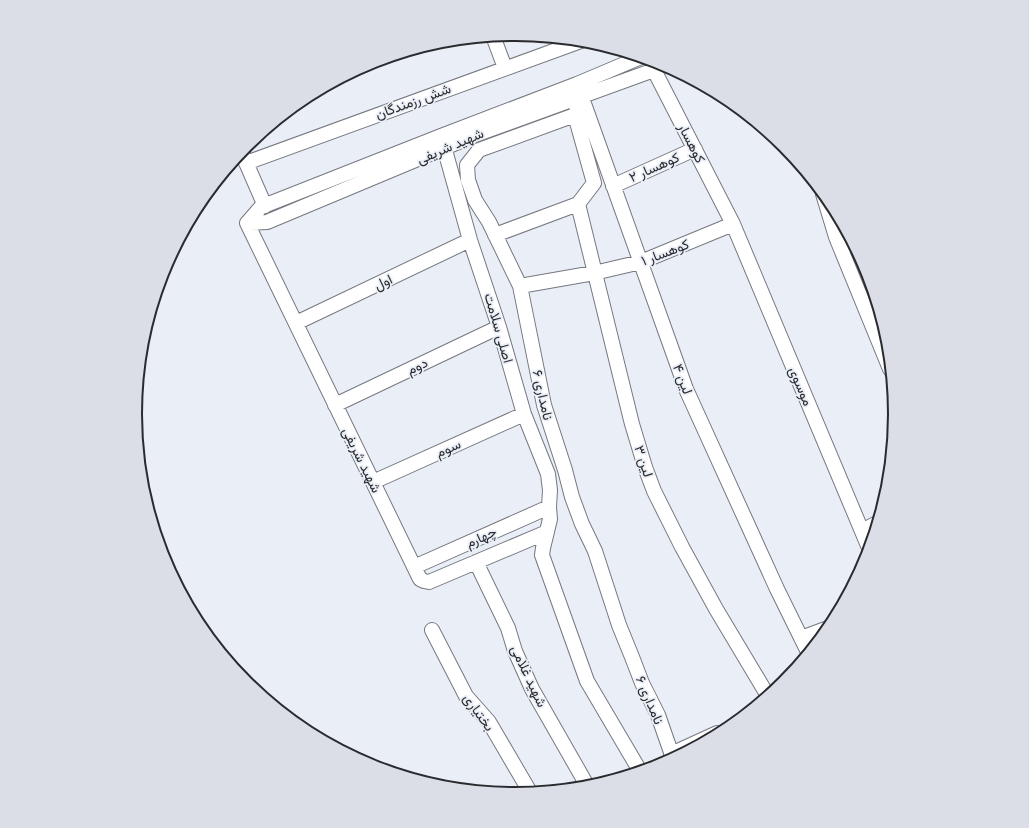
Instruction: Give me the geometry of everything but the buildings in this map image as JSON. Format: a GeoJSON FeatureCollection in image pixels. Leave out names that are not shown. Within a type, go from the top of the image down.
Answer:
{"type":"FeatureCollection","features":[{"type":"Feature","properties":{"kind":"street"},"geometry":{"type":"LineString","coordinates":[[495,42],[505,68]]}},
{"type":"Feature","properties":{"kind":"street","name":"شش رزمندگان"},"geometry":{"type":"LineString","coordinates":[[245,157],[505,68],[568,45]]}},
{"type":"Feature","properties":{"kind":"street","name":"شهید شریفی"},"geometry":{"type":"LineString","coordinates":[[579,90],[634,61]]}},
{"type":"Feature","properties":{"kind":"street","name":"شهید شریفی"},"geometry":{"type":"LineString","coordinates":[[248,223],[260,207],[444,142],[475,135],[579,90],[649,66]]}},
{"type":"Feature","properties":{"kind":"street","name":"کوهسار"},"geometry":{"type":"LineString","coordinates":[[657,69],[695,149],[733,224]]}},
{"type":"Feature","properties":{"kind":"street"},"geometry":{"type":"LineString","coordinates":[[495,235],[578,204],[594,183],[575,115],[579,90]]}},
{"type":"Feature","properties":{"kind":"street","name":"لین ۴"},"geometry":{"type":"LineString","coordinates":[[579,90],[686,389],[805,647]]}},
{"type":"Feature","properties":{"kind":"street","name":"نامداری ۶"},"geometry":{"type":"LineString","coordinates":[[575,115],[479,150],[467,165],[468,180],[475,200],[489,222],[520,286],[544,405],[572,497],[582,524],[595,551],[619,626],[642,683],[658,716],[671,753]]}},
{"type":"Feature","properties":{"kind":"street","name":"شهید شریفی"},"geometry":{"type":"LineString","coordinates":[[248,223],[267,222],[444,142]]}},
{"type":"Feature","properties":{"kind":"street","name":"اصلی سلامت"},"geometry":{"type":"LineString","coordinates":[[444,142],[470,240],[499,327],[524,414],[548,474],[550,490],[550,519],[542,555],[587,681],[637,766]]}},
{"type":"Feature","properties":{"kind":"street","name":"کوهسار ۲"},"geometry":{"type":"LineString","coordinates":[[613,186],[695,149]]}},
{"type":"Feature","properties":{"kind":"street"},"geometry":{"type":"LineString","coordinates":[[244,157],[264,206]]}},
{"type":"Feature","properties":{"kind":"street","name":"لین ۳"},"geometry":{"type":"LineString","coordinates":[[578,204],[638,445],[654,491],[682,548],[716,609],[764,690]]}},
{"type":"Feature","properties":{"kind":"street","name":"شهید شریفی"},"geometry":{"type":"LineString","coordinates":[[248,223],[420,579],[429,582],[548,532]]}},
{"type":"Feature","properties":{"kind":"street","name":"کوهسار ۱"},"geometry":{"type":"LineString","coordinates":[[520,286],[594,273],[640,262],[733,224]]}},
{"type":"Feature","properties":{"kind":"street","name":"موسوی"},"geometry":{"type":"LineString","coordinates":[[733,224],[866,540]]}},
{"type":"Feature","properties":{"kind":"street"},"geometry":{"type":"LineString","coordinates":[[838,228],[880,341]]}},
{"type":"Feature","properties":{"kind":"street","name":"اول"},"geometry":{"type":"LineString","coordinates":[[296,323],[470,240]]}},
{"type":"Feature","properties":{"kind":"street","name":"دوم"},"geometry":{"type":"LineString","coordinates":[[335,405],[499,327]]}},
{"type":"Feature","properties":{"kind":"street","name":"سوم"},"geometry":{"type":"LineString","coordinates":[[373,482],[524,414]]}},
{"type":"Feature","properties":{"kind":"street","name":"چهارم"},"geometry":{"type":"LineString","coordinates":[[414,567],[549,507]]}},
{"type":"Feature","properties":{"kind":"street"},"geometry":{"type":"LineString","coordinates":[[862,531],[870,527]]}},
{"type":"Feature","properties":{"kind":"street","name":"شهید غلامی"},"geometry":{"type":"LineString","coordinates":[[476,562],[508,628],[515,651],[532,689],[584,780]]}},
{"type":"Feature","properties":{"kind":"street","name":"بختیاری"},"geometry":{"type":"LineString","coordinates":[[432,630],[464,691],[490,722],[527,786]]}},
{"type":"Feature","properties":{"kind":"street"},"geometry":{"type":"LineString","coordinates":[[801,638],[817,632]]}}]}
